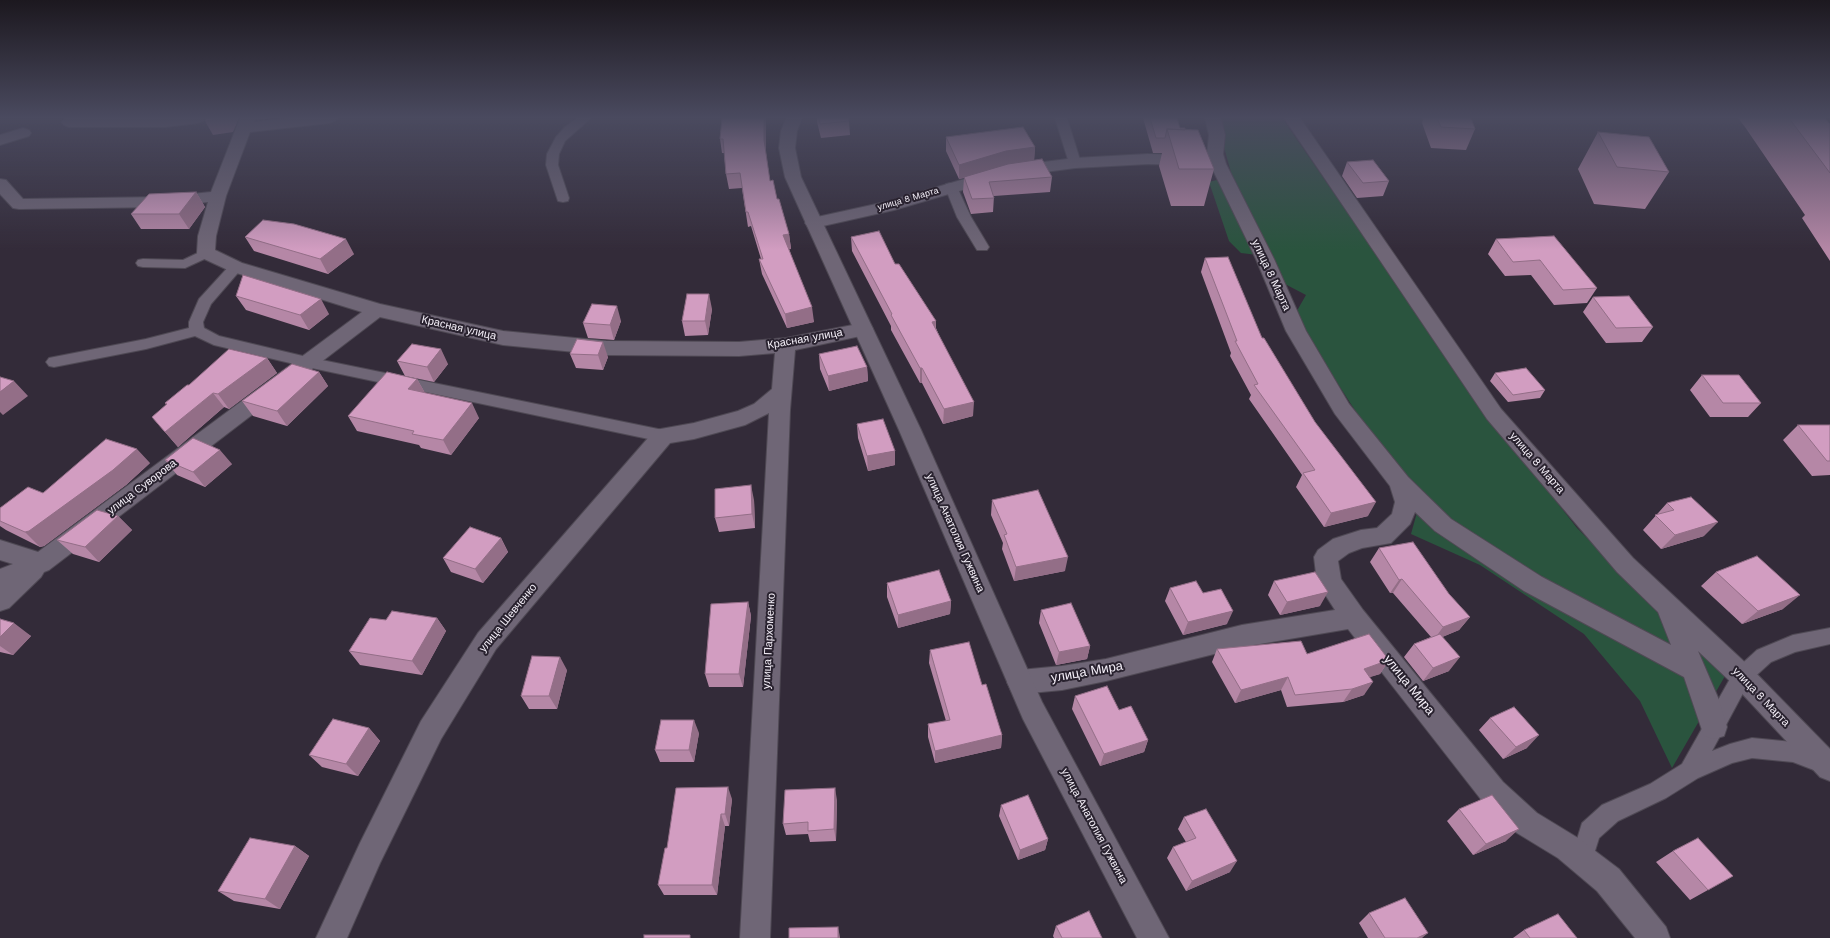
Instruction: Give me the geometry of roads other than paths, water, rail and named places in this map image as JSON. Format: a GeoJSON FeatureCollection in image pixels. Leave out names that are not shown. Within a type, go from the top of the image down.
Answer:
{"type":"FeatureCollection","features":[{"type":"Feature","properties":{"kind":"street"},"geometry":{"type":"LineString","coordinates":[[206,253],[207,236],[218,196],[232,162]]}},
{"type":"Feature","properties":{"kind":"street","name":"улица Анатолия Гужвина"},"geometry":{"type":"LineString","coordinates":[[791,162],[793,177],[910,430],[1032,710],[1154,938]]}},
{"type":"Feature","properties":{"kind":"street","name":"улица 8 Марта"},"geometry":{"type":"LineString","coordinates":[[814,223],[894,204],[1005,172],[1075,163],[1097,162]]}},
{"type":"Feature","properties":{"kind":"street","name":"улица 8 Марта"},"geometry":{"type":"LineString","coordinates":[[1218,162],[1231,193],[1265,258],[1296,331],[1342,408],[1400,483],[1406,502],[1402,518],[1383,536],[1361,539],[1341,546],[1326,556],[1329,582],[1354,617]]}},
{"type":"Feature","properties":{"kind":"street","name":"улица 8 Марта"},"geometry":{"type":"LineString","coordinates":[[1322,162],[1494,414],[1625,564],[1742,676],[1828,767]]}},
{"type":"Feature","properties":{"kind":"street"},"geometry":{"type":"LineString","coordinates":[[0,184],[19,204],[163,202],[218,196]]}},
{"type":"Feature","properties":{"kind":"street","name":"Красная улица"},"geometry":{"type":"LineString","coordinates":[[206,253],[236,267],[377,310],[503,338],[606,348],[739,349],[786,345],[863,329]]}},
{"type":"Feature","properties":{"kind":"street","name":"улица Суворова"},"geometry":{"type":"LineString","coordinates":[[0,601],[42,563],[377,310]]}},
{"type":"Feature","properties":{"kind":"street","name":"улица Пархоменко"},"geometry":{"type":"LineString","coordinates":[[754,938],[781,392],[786,345]]}},
{"type":"Feature","properties":{"kind":"street"},"geometry":{"type":"LineString","coordinates":[[663,436],[694,431],[745,417],[761,408],[781,392]]}},
{"type":"Feature","properties":{"kind":"street","name":"улица Шевченко"},"geometry":{"type":"LineString","coordinates":[[331,938],[370,853],[430,730],[487,641],[663,436]]}},
{"type":"Feature","properties":{"kind":"street"},"geometry":{"type":"LineString","coordinates":[[1400,483],[1443,524],[1533,584],[1692,669]]}},
{"type":"Feature","properties":{"kind":"street"},"geometry":{"type":"LineString","coordinates":[[0,550],[42,563]]}},
{"type":"Feature","properties":{"kind":"street","name":"улица Суворова"},"geometry":{"type":"LineString","coordinates":[[0,579],[42,563]]}},
{"type":"Feature","properties":{"kind":"street"},"geometry":{"type":"LineString","coordinates":[[1665,603],[1680,634],[1692,669],[1706,700],[1714,727]]}},
{"type":"Feature","properties":{"kind":"street","name":"улица Мира"},"geometry":{"type":"LineString","coordinates":[[1020,682],[1062,678],[1106,670],[1242,636],[1354,617],[1493,792],[1527,823],[1568,848],[1608,880],[1655,938]]}},
{"type":"Feature","properties":{"kind":"lane"},"geometry":{"type":"LineString","coordinates":[[552,162],[563,198]]}},
{"type":"Feature","properties":{"kind":"lane"},"geometry":{"type":"LineString","coordinates":[[951,187],[964,218],[982,247]]}},
{"type":"Feature","properties":{"kind":"lane"},"geometry":{"type":"LineString","coordinates":[[172,276],[185,264],[206,253]]}},
{"type":"Feature","properties":{"kind":"lane"},"geometry":{"type":"LineString","coordinates":[[143,263],[185,264]]}},
{"type":"Feature","properties":{"kind":"lane"},"geometry":{"type":"LineString","coordinates":[[196,331],[196,322],[204,302],[236,267]]}},
{"type":"Feature","properties":{"kind":"lane"},"geometry":{"type":"LineString","coordinates":[[54,362],[146,344],[196,331],[214,340],[307,362],[663,436]]}},
{"type":"Feature","properties":{"kind":"lane"},"geometry":{"type":"LineString","coordinates":[[1690,771],[1742,676],[1764,656],[1792,644],[1830,636]]}},
{"type":"Feature","properties":{"kind":"lane"},"geometry":{"type":"LineString","coordinates":[[1582,859],[1590,831],[1610,813],[1658,791],[1690,771],[1730,754],[1752,748],[1793,752],[1828,767]]}}]}
